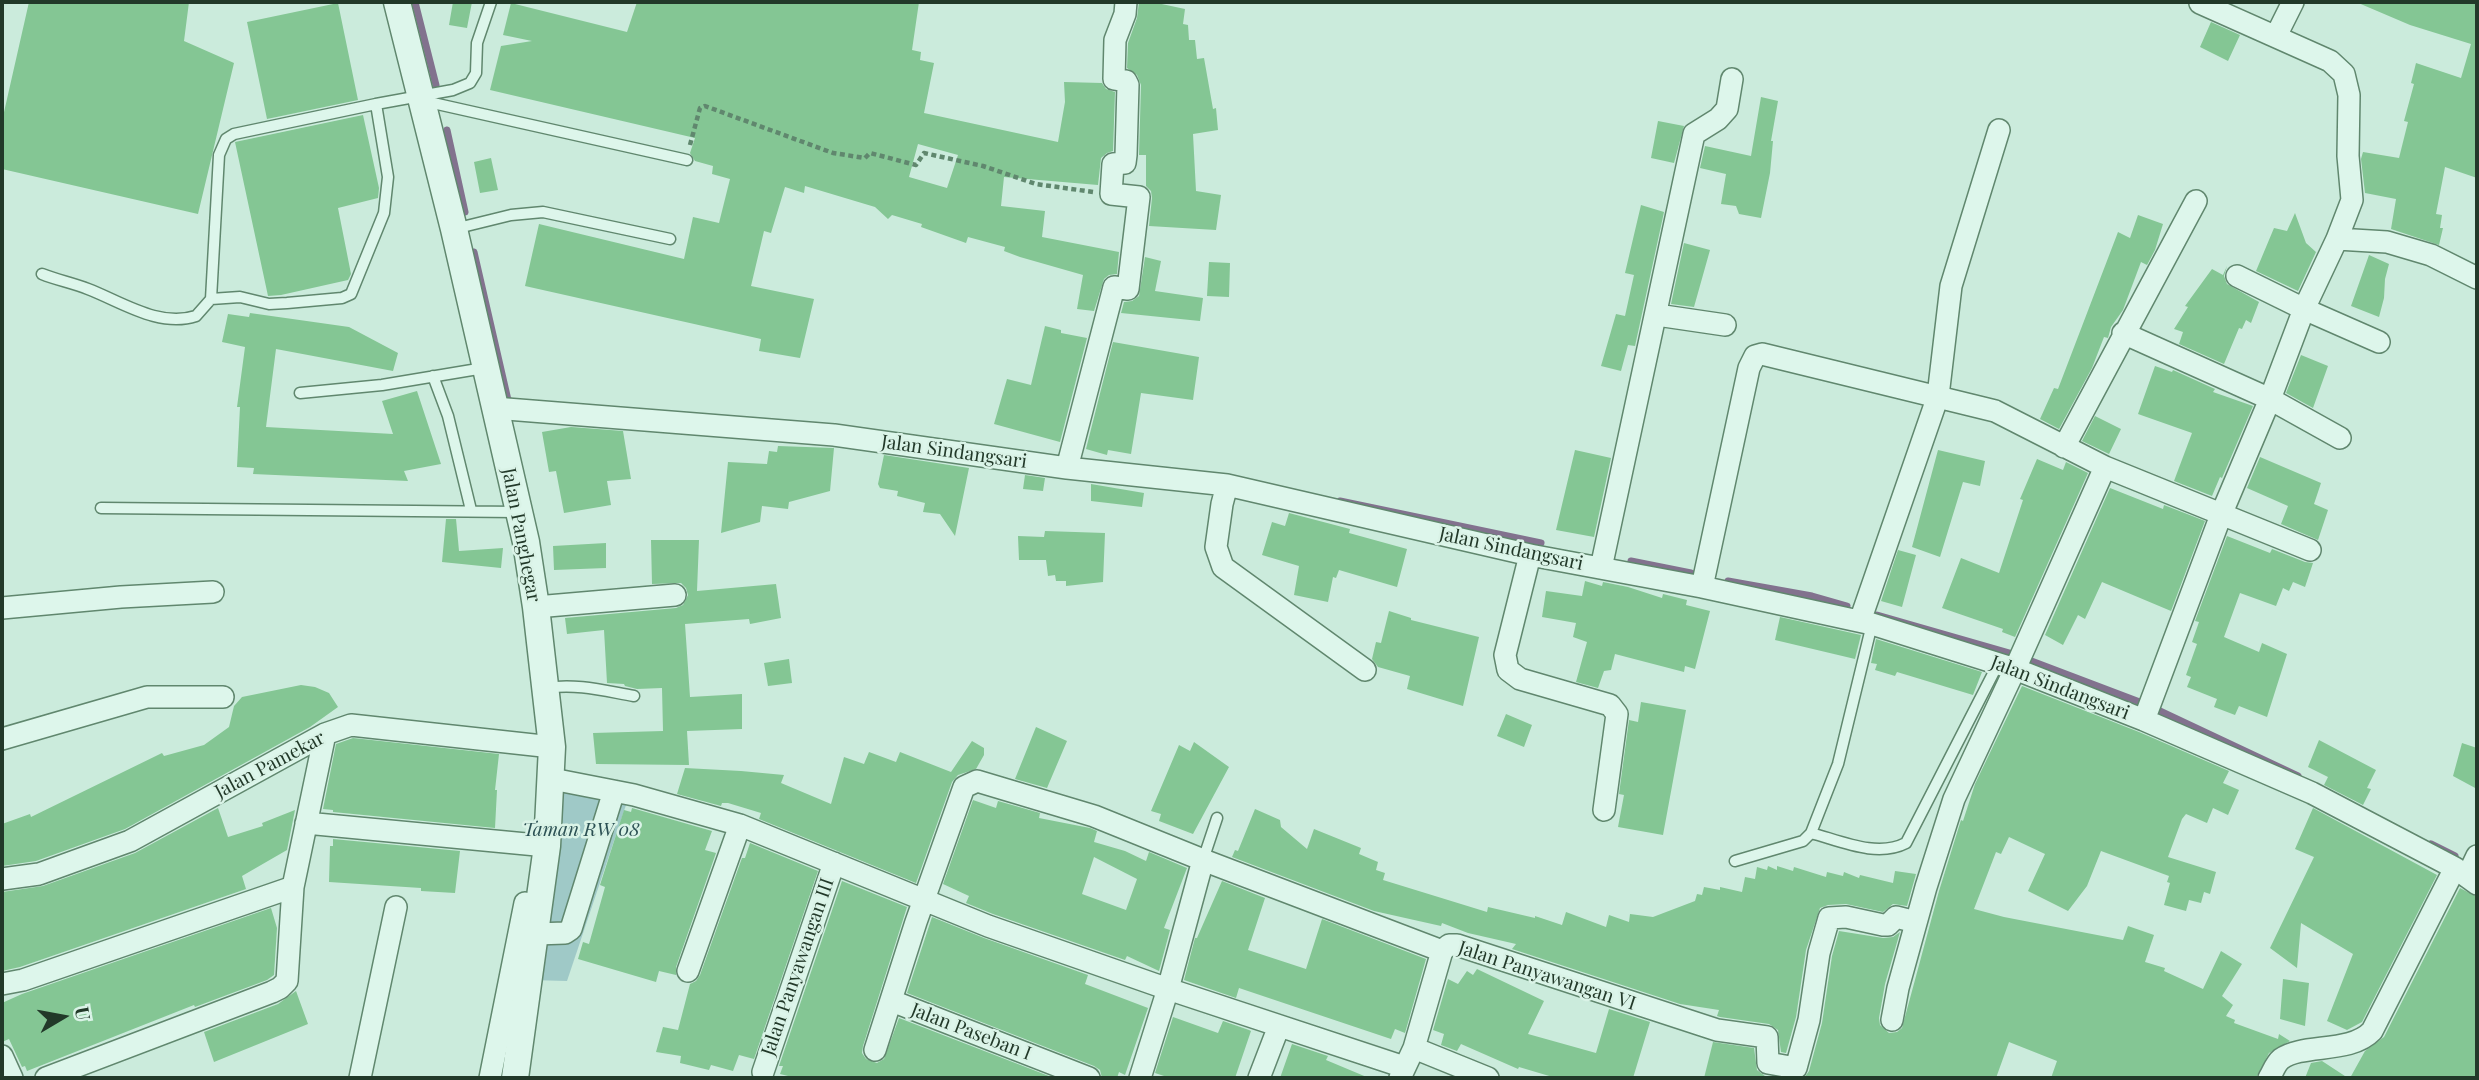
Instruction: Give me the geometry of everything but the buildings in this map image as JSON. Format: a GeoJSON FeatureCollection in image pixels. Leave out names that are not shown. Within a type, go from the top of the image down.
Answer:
{"type":"FeatureCollection","features":[{"type":"Feature","properties":{"kind":"street","name":"Jalan Panghegar"},"geometry":{"type":"LineString","coordinates":[[397,2],[454,229],[518,512],[536,607],[552,747],[547,846],[515,1078]]}},
{"type":"Feature","properties":{"kind":"street"},"geometry":{"type":"LineString","coordinates":[[1067,468],[1114,287],[1128,289],[1140,198],[1111,194],[1113,164],[1125,163],[1126,155],[1128,85],[1126,81],[1114,79],[1115,40],[1125,14],[1126,2]]}},
{"type":"Feature","properties":{"kind":"street"},"geometry":{"type":"LineString","coordinates":[[2276,36],[2293,2]]}},
{"type":"Feature","properties":{"kind":"street"},"geometry":{"type":"LineString","coordinates":[[2148,710],[2221,515],[2304,309],[2352,200],[2348,156],[2348,94],[2344,74],[2330,61],[2200,3]]}},
{"type":"Feature","properties":{"kind":"street"},"geometry":{"type":"LineString","coordinates":[[1601,568],[1694,134],[1718,119],[1727,109],[1732,79]]}},
{"type":"Feature","properties":{"kind":"street"},"geometry":{"type":"LineString","coordinates":[[1866,622],[1938,396],[1951,286],[1999,130]]}},
{"type":"Feature","properties":{"kind":"street"},"geometry":{"type":"LineString","coordinates":[[2064,447],[2196,201]]}},
{"type":"Feature","properties":{"kind":"street"},"geometry":{"type":"LineString","coordinates":[[2336,241],[2387,242],[2431,256],[2477,278]]}},
{"type":"Feature","properties":{"kind":"street"},"geometry":{"type":"LineString","coordinates":[[2237,276],[2379,342]]}},
{"type":"Feature","properties":{"kind":"street"},"geometry":{"type":"LineString","coordinates":[[1657,315],[1725,324]]}},
{"type":"Feature","properties":{"kind":"street"},"geometry":{"type":"LineString","coordinates":[[2123,333],[2270,399],[2340,438]]}},
{"type":"Feature","properties":{"kind":"street"},"geometry":{"type":"LineString","coordinates":[[1702,587],[1749,368],[1755,356],[1770,355],[2008,415],[2105,467],[2310,550]]}},
{"type":"Feature","properties":{"kind":"street","name":"Jalan Sindangsari"},"geometry":{"type":"LineString","coordinates":[[494,408],[835,435],[1067,468],[1227,485],[1530,555],[1702,587],[1866,622],[2014,661],[2148,710],[2312,793],[2466,876]]}},
{"type":"Feature","properties":{"kind":"street"},"geometry":{"type":"LineString","coordinates":[[1892,1020],[1916,922],[1954,799],[2014,661],[2105,467]]}},
{"type":"Feature","properties":{"kind":"street"},"geometry":{"type":"LineString","coordinates":[[1227,485],[1216,547],[1223,567],[1365,670]]}},
{"type":"Feature","properties":{"kind":"street"},"geometry":{"type":"LineString","coordinates":[[1530,555],[1505,655],[1507,670],[1520,679],[1610,705],[1617,715],[1604,810]]}},
{"type":"Feature","properties":{"kind":"street"},"geometry":{"type":"LineString","coordinates":[[2,608],[213,592]]}},
{"type":"Feature","properties":{"kind":"street"},"geometry":{"type":"LineString","coordinates":[[536,607],[675,595]]}},
{"type":"Feature","properties":{"kind":"street"},"geometry":{"type":"LineString","coordinates":[[2,739],[147,697],[223,698]]}},
{"type":"Feature","properties":{"kind":"street","name":"Jalan Pamekar"},"geometry":{"type":"LineString","coordinates":[[2,879],[39,874],[130,841],[324,734],[351,725],[552,747]]}},
{"type":"Feature","properties":{"kind":"street"},"geometry":{"type":"LineString","coordinates":[[46,1078],[280,988],[287,981],[293,887],[324,734]]}},
{"type":"Feature","properties":{"kind":"street"},"geometry":{"type":"LineString","coordinates":[[552,779],[614,791],[740,825],[988,926],[1279,1026],[1402,1073],[1414,1048],[1442,951]]}},
{"type":"Feature","properties":{"kind":"street","name":"Jalan Panyawangan VI"},"geometry":{"type":"LineString","coordinates":[[875,1050],[964,787],[977,781],[1094,816],[1442,951],[1449,945],[1457,945],[1717,1030],[1767,1037],[1768,1063],[1796,1068],[1809,1020],[1819,953],[1829,918],[1846,917],[1883,925],[1888,925],[1896,917],[1916,922]]}},
{"type":"Feature","properties":{"kind":"street"},"geometry":{"type":"LineString","coordinates":[[536,934],[565,933],[571,929],[614,791]]}},
{"type":"Feature","properties":{"kind":"street"},"geometry":{"type":"LineString","coordinates":[[306,824],[547,846]]}},
{"type":"Feature","properties":{"kind":"street"},"geometry":{"type":"LineString","coordinates":[[688,971],[740,825]]}},
{"type":"Feature","properties":{"kind":"street"},"geometry":{"type":"LineString","coordinates":[[2269,1078],[2276,1066],[2288,1056],[2345,1045],[2367,1036],[2372,1031],[2477,856]]}},
{"type":"Feature","properties":{"kind":"street"},"geometry":{"type":"LineString","coordinates":[[1140,1078],[1168,989],[1203,860]]}},
{"type":"Feature","properties":{"kind":"street","name":"Jalan Panyawangan III"},"geometry":{"type":"LineString","coordinates":[[763,1072],[834,863]]}},
{"type":"Feature","properties":{"kind":"street"},"geometry":{"type":"LineString","coordinates":[[2,984],[23,980],[293,887]]}},
{"type":"Feature","properties":{"kind":"street"},"geometry":{"type":"LineString","coordinates":[[490,1078],[525,903]]}},
{"type":"Feature","properties":{"kind":"street"},"geometry":{"type":"LineString","coordinates":[[360,1078],[396,907]]}},
{"type":"Feature","properties":{"kind":"street","name":"Jalan Paseban I"},"geometry":{"type":"LineString","coordinates":[[892,1001],[1088,1078]]}},
{"type":"Feature","properties":{"kind":"street"},"geometry":{"type":"LineString","coordinates":[[1259,1078],[1279,1026]]}},
{"type":"Feature","properties":{"kind":"street"},"geometry":{"type":"LineString","coordinates":[[1414,1048],[1488,1078]]}},
{"type":"Feature","properties":{"kind":"street"},"geometry":{"type":"LineString","coordinates":[[2,1056],[12,1078]]}},
{"type":"Feature","properties":{"kind":"lane"},"geometry":{"type":"LineString","coordinates":[[42,274],[157,316],[196,316],[211,299],[219,155],[226,139],[234,134],[376,104],[421,98],[470,83],[476,73],[477,43],[491,2]]}},
{"type":"Feature","properties":{"kind":"lane"},"geometry":{"type":"LineString","coordinates":[[421,98],[686,159]]}},
{"type":"Feature","properties":{"kind":"lane"},"geometry":{"type":"LineString","coordinates":[[211,299],[240,297],[269,304],[342,298],[351,294],[384,213],[388,177],[376,104]]}},
{"type":"Feature","properties":{"kind":"lane"},"geometry":{"type":"LineString","coordinates":[[454,229],[511,215],[543,212],[670,239]]}},
{"type":"Feature","properties":{"kind":"lane"},"geometry":{"type":"LineString","coordinates":[[300,393],[382,385],[485,368]]}},
{"type":"Feature","properties":{"kind":"lane"},"geometry":{"type":"LineString","coordinates":[[433,376],[448,416],[471,510]]}},
{"type":"Feature","properties":{"kind":"lane"},"geometry":{"type":"LineString","coordinates":[[101,508],[518,512]]}},
{"type":"Feature","properties":{"kind":"lane"},"geometry":{"type":"LineString","coordinates":[[1735,860],[1803,841],[1811,833],[1838,764],[1866,622]]}},
{"type":"Feature","properties":{"kind":"lane"},"geometry":{"type":"LineString","coordinates":[[1811,833],[1880,851],[1895,849],[1906,843],[2014,661]]}},
{"type":"Feature","properties":{"kind":"lane"},"geometry":{"type":"LineString","coordinates":[[545,689],[582,687],[634,696]]}},
{"type":"Feature","properties":{"kind":"lane"},"geometry":{"type":"LineString","coordinates":[[1203,860],[1217,818]]}},
{"type":"Feature","properties":{"kind":"path"},"geometry":{"type":"LineString","coordinates":[[686,159],[702,106],[833,153],[865,158],[870,153],[916,165],[924,153],[983,166],[1036,184],[1111,194]]}},
{"type":"Feature","properties":{"kind":"green space","name":"Taman RW 08"},"geometry":{"type":"Polygon","coordinates":[[[551,784],[627,802],[567,981],[530,980],[551,784]]]}},
{"type":"Feature","properties":{"kind":"waterway"},"geometry":{"type":"LineString","coordinates":[[415,2],[436,85]]}},
{"type":"Feature","properties":{"kind":"waterway"},"geometry":{"type":"LineString","coordinates":[[447,130],[465,212]]}},
{"type":"Feature","properties":{"kind":"waterway"},"geometry":{"type":"LineString","coordinates":[[474,252],[508,400],[514,403]]}},
{"type":"Feature","properties":{"kind":"waterway"},"geometry":{"type":"LineString","coordinates":[[1340,501],[1541,543]]}},
{"type":"Feature","properties":{"kind":"waterway"},"geometry":{"type":"LineString","coordinates":[[1631,561],[1691,573]]}},
{"type":"Feature","properties":{"kind":"waterway"},"geometry":{"type":"LineString","coordinates":[[1728,581],[1812,596],[1847,606]]}},
{"type":"Feature","properties":{"kind":"waterway"},"geometry":{"type":"LineString","coordinates":[[1877,615],[2013,654],[2145,704],[2298,776]]}},
{"type":"Feature","properties":{"kind":"waterway"},"geometry":{"type":"LineString","coordinates":[[2431,844],[2455,856]]}}]}
